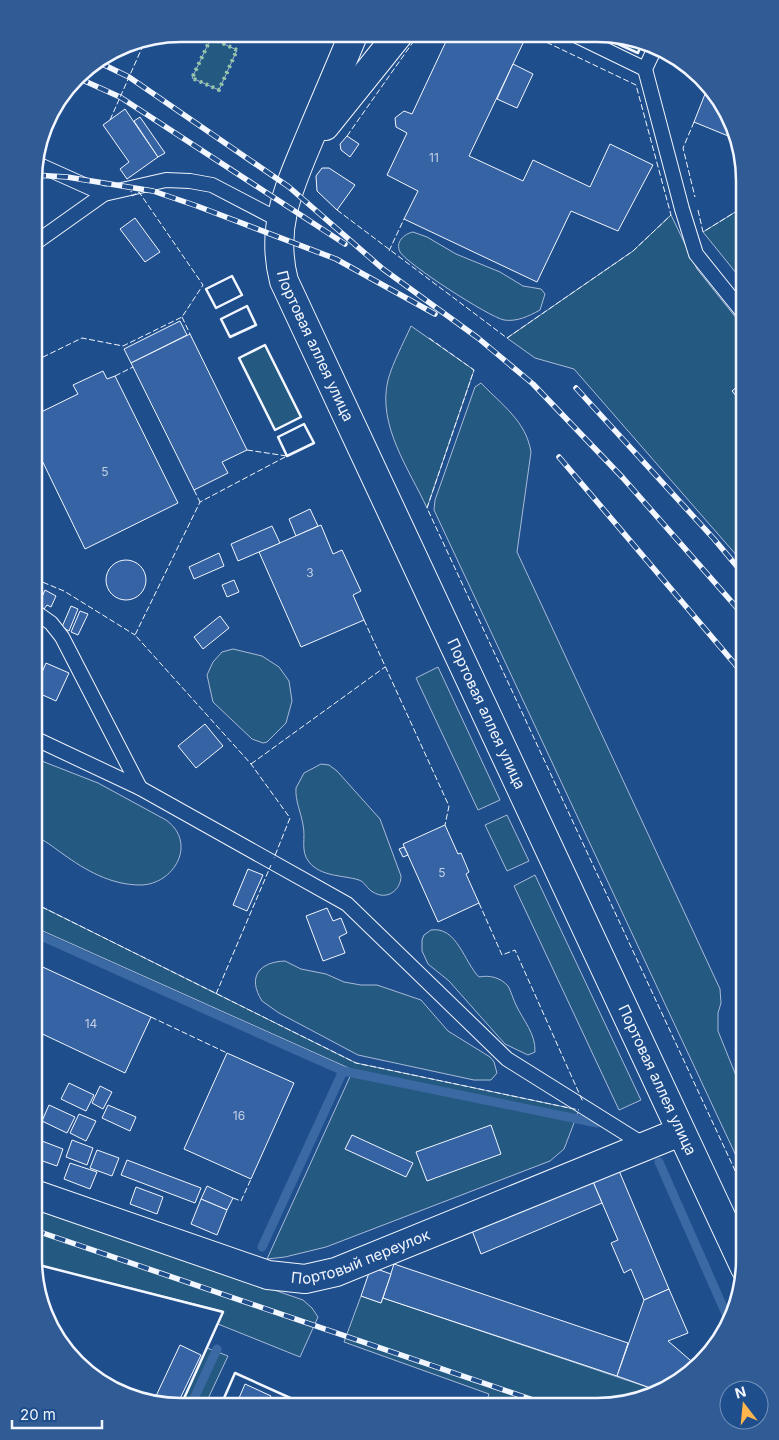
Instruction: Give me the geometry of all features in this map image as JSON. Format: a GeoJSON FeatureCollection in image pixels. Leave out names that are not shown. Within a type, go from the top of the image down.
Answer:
{"type":"FeatureCollection","features":[{"type":"Feature","properties":{"kind":"street"},"geometry":{"type":"LineString","coordinates":[[305,151],[350,42]]}},
{"type":"Feature","properties":{"kind":"street"},"geometry":{"type":"LineString","coordinates":[[305,151],[392,42]]}},
{"type":"Feature","properties":{"kind":"street","name":"Портовая аллея улица"},"geometry":{"type":"LineString","coordinates":[[305,151],[289,187],[281,222],[278,253],[292,301],[736,1249]]}},
{"type":"Feature","properties":{"kind":"street","name":"Портовый переулок"},"geometry":{"type":"LineString","coordinates":[[42,1197],[268,1275],[305,1279],[336,1272],[680,1132]]}},
{"type":"Feature","properties":{"kind":"lane"},"geometry":{"type":"LineString","coordinates":[[589,42],[645,69]]}},
{"type":"Feature","properties":{"kind":"lane"},"geometry":{"type":"LineString","coordinates":[[652,54],[645,69],[682,209],[696,254],[736,304]]}},
{"type":"Feature","properties":{"kind":"lane"},"geometry":{"type":"LineString","coordinates":[[44,167],[104,194]]}},
{"type":"Feature","properties":{"kind":"lane"},"geometry":{"type":"LineString","coordinates":[[42,238],[104,194],[166,180],[190,181],[218,188],[281,222]]}},
{"type":"Feature","properties":{"kind":"lane"},"geometry":{"type":"LineString","coordinates":[[42,616],[51,623],[62,637],[140,788]]}},
{"type":"Feature","properties":{"kind":"lane"},"geometry":{"type":"LineString","coordinates":[[42,742],[140,788],[347,904],[507,1059],[646,1146]]}},
{"type":"Feature","properties":{"kind":"shaded area"},"geometry":{"type":"Polygon","coordinates":[[[209,42],[220,42],[237,50],[219,90],[192,78],[209,42]]]}},
{"type":"Feature","properties":{"kind":"shaded area"},"geometry":{"type":"Polygon","coordinates":[[[620,44],[639,49],[638,53],[620,44]]]}},
{"type":"Feature","properties":{"kind":"shaded area"},"geometry":{"type":"Polygon","coordinates":[[[736,212],[736,273],[703,232],[736,212]]]}},
{"type":"Feature","properties":{"kind":"shaded area"},"geometry":{"type":"Polygon","coordinates":[[[671,215],[697,269],[736,318],[736,555],[574,369],[535,358],[507,338],[633,251],[671,215]]]}},
{"type":"Feature","properties":{"kind":"shaded area"},"geometry":{"type":"Polygon","coordinates":[[[413,232],[427,237],[456,254],[500,272],[523,286],[541,289],[545,294],[540,310],[518,319],[504,320],[482,310],[432,278],[400,252],[399,245],[401,239],[413,232]]]}},
{"type":"Feature","properties":{"kind":"shaded area"},"geometry":{"type":"Polygon","coordinates":[[[411,326],[474,370],[427,508],[397,446],[387,414],[388,380],[411,326]]]}},
{"type":"Feature","properties":{"kind":"shaded area"},"geometry":{"type":"Polygon","coordinates":[[[265,345],[301,417],[275,430],[239,358],[265,345]]]}},
{"type":"Feature","properties":{"kind":"shaded area"},"geometry":{"type":"Polygon","coordinates":[[[481,383],[505,406],[524,431],[531,452],[517,552],[720,989],[721,1003],[718,1013],[718,1031],[736,1076],[736,1156],[434,510],[435,500],[475,387],[481,383]]]}},
{"type":"Feature","properties":{"kind":"shaded area"},"geometry":{"type":"Polygon","coordinates":[[[233,649],[262,656],[279,667],[289,681],[292,701],[286,723],[267,742],[263,743],[252,739],[213,702],[207,675],[213,662],[222,652],[233,649]]]}},
{"type":"Feature","properties":{"kind":"shaded area"},"geometry":{"type":"Polygon","coordinates":[[[438,667],[500,800],[478,810],[416,678],[438,667]]]}},
{"type":"Feature","properties":{"kind":"shaded area"},"geometry":{"type":"Polygon","coordinates":[[[42,761],[98,783],[166,820],[175,829],[180,840],[181,851],[178,861],[172,870],[163,878],[152,883],[140,885],[119,882],[99,876],[42,840],[42,761]]]}},
{"type":"Feature","properties":{"kind":"shaded area"},"geometry":{"type":"Polygon","coordinates":[[[321,764],[329,765],[337,771],[380,819],[401,876],[399,886],[392,893],[388,895],[378,894],[371,891],[359,880],[326,873],[314,867],[306,858],[304,830],[296,797],[296,788],[304,773],[321,764]]]}},
{"type":"Feature","properties":{"kind":"shaded area"},"geometry":{"type":"Polygon","coordinates":[[[507,815],[529,861],[507,871],[485,825],[507,815]]]}},
{"type":"Feature","properties":{"kind":"shaded area"},"geometry":{"type":"Polygon","coordinates":[[[535,875],[641,1100],[619,1110],[514,886],[535,875]]]}},
{"type":"Feature","properties":{"kind":"shaded area"},"geometry":{"type":"Polygon","coordinates":[[[42,907],[356,1063],[579,1110],[564,1149],[550,1161],[326,1247],[285,1257],[267,1259],[353,1070],[42,931],[42,907]]]}},
{"type":"Feature","properties":{"kind":"shaded area"},"geometry":{"type":"Polygon","coordinates":[[[431,930],[440,930],[454,939],[479,977],[494,977],[508,986],[531,1033],[535,1052],[528,1055],[505,1044],[449,981],[428,964],[422,951],[422,940],[424,935],[431,930]]]}},
{"type":"Feature","properties":{"kind":"shaded area"},"geometry":{"type":"Polygon","coordinates":[[[285,961],[301,969],[326,974],[344,982],[377,985],[421,1000],[448,1031],[490,1057],[494,1062],[497,1073],[491,1080],[474,1080],[358,1055],[279,1013],[262,1001],[256,985],[258,972],[268,964],[285,961]]]}},
{"type":"Feature","properties":{"kind":"shaded area"},"geometry":{"type":"Polygon","coordinates":[[[42,1210],[303,1300],[318,1317],[300,1357],[218,1324],[223,1311],[43,1266],[42,1210]]]}},
{"type":"Feature","properties":{"kind":"shaded area"},"geometry":{"type":"Polygon","coordinates":[[[361,1296],[381,1303],[383,1298],[648,1387],[625,1395],[598,1398],[488,1398],[489,1394],[344,1342],[361,1296]]]}},
{"type":"Feature","properties":{"kind":"shaded area"},"geometry":{"type":"Polygon","coordinates":[[[207,1348],[228,1356],[208,1398],[184,1398],[207,1348]]]}},
{"type":"Feature","properties":{"kind":"building"},"geometry":{"type":"Polygon","coordinates":[[[446,42],[524,42],[469,156],[523,181],[533,160],[590,187],[610,144],[653,165],[618,231],[571,211],[537,282],[404,219],[418,191],[387,175],[407,133],[396,127],[395,118],[404,111],[412,114],[446,42]]]}},
{"type":"Feature","properties":{"kind":"building"},"geometry":{"type":"Polygon","coordinates":[[[513,64],[533,74],[517,108],[497,99],[513,64]]]}},
{"type":"Feature","properties":{"kind":"building"},"geometry":{"type":"Polygon","coordinates":[[[705,94],[722,120],[729,136],[694,122],[705,94]]]}},
{"type":"Feature","properties":{"kind":"building"},"geometry":{"type":"Polygon","coordinates":[[[125,109],[158,157],[127,179],[120,169],[129,162],[103,125],[125,109]]]}},
{"type":"Feature","properties":{"kind":"building"},"geometry":{"type":"Polygon","coordinates":[[[140,117],[165,153],[158,157],[134,121],[140,117]]]}},
{"type":"Feature","properties":{"kind":"building"},"geometry":{"type":"Polygon","coordinates":[[[347,136],[359,144],[350,157],[341,150],[340,144],[347,136]]]}},
{"type":"Feature","properties":{"kind":"building"},"geometry":{"type":"Polygon","coordinates":[[[322,168],[329,168],[355,185],[337,210],[317,191],[316,176],[322,168]]]}},
{"type":"Feature","properties":{"kind":"building"},"geometry":{"type":"Polygon","coordinates":[[[135,218],[160,252],[145,262],[120,229],[135,218]]]}},
{"type":"Feature","properties":{"kind":"building"},"geometry":{"type":"Polygon","coordinates":[[[180,321],[187,335],[131,363],[124,349],[180,321]]]}},
{"type":"Feature","properties":{"kind":"building"},"geometry":{"type":"Polygon","coordinates":[[[190,334],[247,450],[222,462],[228,473],[194,490],[131,363],[190,334]]]}},
{"type":"Feature","properties":{"kind":"building"},"geometry":{"type":"Polygon","coordinates":[[[103,371],[107,379],[115,376],[178,503],[85,549],[42,460],[42,412],[78,394],[73,385],[103,371]]]}},
{"type":"Feature","properties":{"kind":"building"},"geometry":{"type":"Polygon","coordinates":[[[736,388],[736,396],[732,391],[736,388]]]}},
{"type":"Feature","properties":{"kind":"building"},"geometry":{"type":"Polygon","coordinates":[[[310,509],[318,526],[296,536],[289,519],[310,509]]]}},
{"type":"Feature","properties":{"kind":"building"},"geometry":{"type":"Polygon","coordinates":[[[321,525],[333,554],[342,550],[361,591],[353,595],[364,620],[301,647],[259,552],[321,525]]]}},
{"type":"Feature","properties":{"kind":"building"},"geometry":{"type":"Polygon","coordinates":[[[272,526],[280,543],[238,561],[231,544],[272,526]]]}},
{"type":"Feature","properties":{"kind":"building"},"geometry":{"type":"Polygon","coordinates":[[[219,553],[224,566],[194,579],[189,567],[219,553]]]}},
{"type":"Feature","properties":{"kind":"building"},"geometry":{"type":"Polygon","coordinates":[[[126,560],[140,566],[146,580],[140,594],[126,600],[112,594],[106,580],[112,566],[126,560]]]}},
{"type":"Feature","properties":{"kind":"building"},"geometry":{"type":"Polygon","coordinates":[[[234,580],[239,592],[227,597],[222,585],[234,580]]]}},
{"type":"Feature","properties":{"kind":"building"},"geometry":{"type":"Polygon","coordinates":[[[45,590],[56,596],[51,607],[47,605],[44,609],[42,608],[42,597],[45,590]]]}},
{"type":"Feature","properties":{"kind":"building"},"geometry":{"type":"Polygon","coordinates":[[[71,606],[78,609],[69,631],[62,627],[71,606]]]}},
{"type":"Feature","properties":{"kind":"building"},"geometry":{"type":"Polygon","coordinates":[[[80,611],[88,614],[78,635],[71,632],[80,611]]]}},
{"type":"Feature","properties":{"kind":"building"},"geometry":{"type":"Polygon","coordinates":[[[220,616],[229,628],[203,649],[194,637],[220,616]]]}},
{"type":"Feature","properties":{"kind":"building"},"geometry":{"type":"Polygon","coordinates":[[[46,663],[69,673],[56,701],[42,695],[42,672],[46,663]]]}},
{"type":"Feature","properties":{"kind":"building"},"geometry":{"type":"Polygon","coordinates":[[[205,724],[223,746],[196,768],[178,746],[205,724]]]}},
{"type":"Feature","properties":{"kind":"building"},"geometry":{"type":"Polygon","coordinates":[[[445,825],[458,854],[461,853],[469,872],[466,874],[479,903],[438,922],[403,844],[445,825]]]}},
{"type":"Feature","properties":{"kind":"building"},"geometry":{"type":"Polygon","coordinates":[[[404,847],[408,855],[403,857],[399,849],[404,847]]]}},
{"type":"Feature","properties":{"kind":"building"},"geometry":{"type":"Polygon","coordinates":[[[248,869],[263,875],[247,911],[233,905],[248,869]]]}},
{"type":"Feature","properties":{"kind":"building"},"geometry":{"type":"Polygon","coordinates":[[[327,908],[333,921],[341,918],[347,933],[339,937],[345,953],[323,961],[306,916],[327,908]]]}},
{"type":"Feature","properties":{"kind":"building"},"geometry":{"type":"Polygon","coordinates":[[[42,967],[151,1017],[125,1073],[42,1034],[42,967]]]}},
{"type":"Feature","properties":{"kind":"building"},"geometry":{"type":"Polygon","coordinates":[[[227,1053],[294,1083],[251,1179],[184,1149],[227,1053]]]}},
{"type":"Feature","properties":{"kind":"building"},"geometry":{"type":"Polygon","coordinates":[[[69,1083],[94,1095],[86,1111],[61,1099],[69,1083]]]}},
{"type":"Feature","properties":{"kind":"building"},"geometry":{"type":"Polygon","coordinates":[[[100,1086],[112,1092],[103,1109],[92,1103],[100,1086]]]}},
{"type":"Feature","properties":{"kind":"building"},"geometry":{"type":"Polygon","coordinates":[[[49,1105],[75,1117],[67,1133],[42,1121],[49,1105]]]}},
{"type":"Feature","properties":{"kind":"building"},"geometry":{"type":"Polygon","coordinates":[[[108,1105],[136,1117],[130,1131],[102,1118],[108,1105]]]}},
{"type":"Feature","properties":{"kind":"building"},"geometry":{"type":"Polygon","coordinates":[[[79,1114],[96,1121],[86,1141],[70,1133],[79,1114]]]}},
{"type":"Feature","properties":{"kind":"building"},"geometry":{"type":"Polygon","coordinates":[[[491,1125],[501,1154],[427,1181],[416,1152],[491,1125]]]}},
{"type":"Feature","properties":{"kind":"building"},"geometry":{"type":"Polygon","coordinates":[[[352,1135],[413,1163],[406,1177],[345,1149],[352,1135]]]}},
{"type":"Feature","properties":{"kind":"building"},"geometry":{"type":"Polygon","coordinates":[[[72,1140],[93,1148],[87,1165],[66,1157],[72,1140]]]}},
{"type":"Feature","properties":{"kind":"building"},"geometry":{"type":"Polygon","coordinates":[[[42,1141],[63,1149],[57,1166],[42,1161],[42,1141]]]}},
{"type":"Feature","properties":{"kind":"building"},"geometry":{"type":"Polygon","coordinates":[[[97,1150],[119,1158],[112,1176],[90,1168],[97,1150]]]}},
{"type":"Feature","properties":{"kind":"building"},"geometry":{"type":"Polygon","coordinates":[[[127,1160],[201,1188],[195,1203],[121,1175],[127,1160]]]}},
{"type":"Feature","properties":{"kind":"building"},"geometry":{"type":"Polygon","coordinates":[[[70,1163],[97,1172],[90,1189],[64,1179],[70,1163]]]}},
{"type":"Feature","properties":{"kind":"building"},"geometry":{"type":"Polygon","coordinates":[[[617,1166],[669,1289],[644,1300],[631,1269],[624,1273],[611,1243],[618,1240],[591,1177],[617,1166]]]}},
{"type":"Feature","properties":{"kind":"building"},"geometry":{"type":"Polygon","coordinates":[[[591,1177],[602,1203],[481,1254],[471,1228],[591,1177]]]}},
{"type":"Feature","properties":{"kind":"building"},"geometry":{"type":"Polygon","coordinates":[[[207,1186],[233,1198],[227,1210],[201,1199],[207,1186]]]}},
{"type":"Feature","properties":{"kind":"building"},"geometry":{"type":"Polygon","coordinates":[[[136,1187],[163,1197],[157,1214],[130,1204],[136,1187]]]}},
{"type":"Feature","properties":{"kind":"building"},"geometry":{"type":"Polygon","coordinates":[[[201,1199],[227,1210],[217,1235],[191,1224],[201,1199]]]}},
{"type":"Feature","properties":{"kind":"building"},"geometry":{"type":"Polygon","coordinates":[[[394,1264],[628,1343],[617,1376],[383,1298],[394,1264]]]}},
{"type":"Feature","properties":{"kind":"building"},"geometry":{"type":"Polygon","coordinates":[[[371,1267],[391,1274],[381,1303],[361,1296],[371,1267]]]}},
{"type":"Feature","properties":{"kind":"building"},"geometry":{"type":"Polygon","coordinates":[[[669,1289],[688,1333],[668,1341],[691,1361],[675,1374],[649,1387],[617,1376],[644,1300],[669,1289]]]}},
{"type":"Feature","properties":{"kind":"building"},"geometry":{"type":"Polygon","coordinates":[[[180,1345],[201,1355],[180,1398],[157,1395],[180,1345]]]}},
{"type":"Feature","properties":{"kind":"building"},"geometry":{"type":"Polygon","coordinates":[[[245,1384],[271,1396],[270,1398],[239,1398],[245,1384]]]}},
{"type":"Feature","properties":{"kind":"waterway"},"geometry":{"type":"LineString","coordinates":[[42,937],[343,1071],[597,1123]]}},
{"type":"Feature","properties":{"kind":"waterway"},"geometry":{"type":"LineString","coordinates":[[262,1247],[343,1071]]}},
{"type":"Feature","properties":{"kind":"waterway"},"geometry":{"type":"LineString","coordinates":[[659,1162],[725,1312]]}},
{"type":"Feature","properties":{"kind":"waterway"},"geometry":{"type":"LineString","coordinates":[[194,1398],[217,1349]]}},
{"type":"Feature","properties":{"kind":"railway"},"geometry":{"type":"LineString","coordinates":[[105,65],[129,77],[289,187],[383,269],[478,338],[533,384],[623,478],[736,607]]}},
{"type":"Feature","properties":{"kind":"railway"},"geometry":{"type":"LineString","coordinates":[[86,81],[120,97],[345,244]]}},
{"type":"Feature","properties":{"kind":"railway"},"geometry":{"type":"LineString","coordinates":[[43,175],[67,177],[153,191],[197,206],[336,259],[435,314]]}},
{"type":"Feature","properties":{"kind":"railway"},"geometry":{"type":"LineString","coordinates":[[576,388],[736,565]]}},
{"type":"Feature","properties":{"kind":"railway"},"geometry":{"type":"LineString","coordinates":[[559,457],[736,665]]}},
{"type":"Feature","properties":{"kind":"railway"},"geometry":{"type":"LineString","coordinates":[[42,1233],[528,1398]]}},
{"type":"Feature","properties":{"kind":"hedge"},"geometry":{"type":"LineString","coordinates":[[209,42],[192,78],[219,90],[237,50],[220,42]]}},
{"type":"Feature","properties":{"kind":"fence"},"geometry":{"type":"LineString","coordinates":[[347,136],[413,42]]}},
{"type":"Feature","properties":{"kind":"fence"},"geometry":{"type":"LineString","coordinates":[[337,210],[507,338],[633,251],[671,215],[636,85],[546,42]]}},
{"type":"Feature","properties":{"kind":"fence"},"geometry":{"type":"LineString","coordinates":[[110,120],[142,48]]}},
{"type":"Feature","properties":{"kind":"fence"},"geometry":{"type":"LineString","coordinates":[[694,122],[683,148],[695,197]]}},
{"type":"Feature","properties":{"kind":"fence"},"geometry":{"type":"LineString","coordinates":[[42,358],[82,338],[123,346],[182,317],[203,285],[139,192],[132,196],[131,191]]}},
{"type":"Feature","properties":{"kind":"fence"},"geometry":{"type":"LineString","coordinates":[[698,210],[703,232],[736,212]]}},
{"type":"Feature","properties":{"kind":"fence"},"geometry":{"type":"LineString","coordinates":[[389,251],[404,219]]}},
{"type":"Feature","properties":{"kind":"fence"},"geometry":{"type":"LineString","coordinates":[[182,317],[190,334]]}},
{"type":"Feature","properties":{"kind":"fence"},"geometry":{"type":"LineString","coordinates":[[429,338],[474,370],[427,508],[736,1173]]}},
{"type":"Feature","properties":{"kind":"fence"},"geometry":{"type":"LineString","coordinates":[[115,376],[133,367]]}},
{"type":"Feature","properties":{"kind":"fence"},"geometry":{"type":"LineString","coordinates":[[247,450],[287,456],[200,502],[135,635],[251,764],[290,818],[274,858]]}},
{"type":"Feature","properties":{"kind":"fence"},"geometry":{"type":"LineString","coordinates":[[194,490],[200,502]]}},
{"type":"Feature","properties":{"kind":"fence"},"geometry":{"type":"LineString","coordinates":[[42,582],[64,591],[135,635]]}},
{"type":"Feature","properties":{"kind":"fence"},"geometry":{"type":"LineString","coordinates":[[364,620],[449,806],[445,825]]}},
{"type":"Feature","properties":{"kind":"fence"},"geometry":{"type":"LineString","coordinates":[[251,764],[385,667]]}},
{"type":"Feature","properties":{"kind":"fence"},"geometry":{"type":"LineString","coordinates":[[216,994],[271,865]]}},
{"type":"Feature","properties":{"kind":"fence"},"geometry":{"type":"LineString","coordinates":[[479,903],[502,955],[515,950],[583,1102]]}},
{"type":"Feature","properties":{"kind":"fence"},"geometry":{"type":"LineString","coordinates":[[42,907],[356,1063],[579,1110]]}},
{"type":"Feature","properties":{"kind":"fence"},"geometry":{"type":"LineString","coordinates":[[151,1017],[227,1053]]}},
{"type":"Feature","properties":{"kind":"fence"},"geometry":{"type":"LineString","coordinates":[[233,1198],[241,1201],[251,1179]]}},
{"type":"Feature","properties":{"kind":"wall"},"geometry":{"type":"LineString","coordinates":[[619,44],[638,53],[639,49]]}},
{"type":"Feature","properties":{"kind":"wall"},"geometry":{"type":"LineString","coordinates":[[232,276],[242,295],[216,308],[206,289],[232,276]]}},
{"type":"Feature","properties":{"kind":"wall"},"geometry":{"type":"LineString","coordinates":[[247,306],[256,325],[230,337],[221,319],[247,306]]}},
{"type":"Feature","properties":{"kind":"wall"},"geometry":{"type":"LineString","coordinates":[[265,345],[301,417],[275,430],[239,358],[265,345]]}},
{"type":"Feature","properties":{"kind":"wall"},"geometry":{"type":"LineString","coordinates":[[304,424],[314,443],[287,456],[278,437],[304,424]]}},
{"type":"Feature","properties":{"kind":"wall"},"geometry":{"type":"LineString","coordinates":[[43,1266],[223,1312],[184,1398]]}},
{"type":"Feature","properties":{"kind":"wall"},"geometry":{"type":"LineString","coordinates":[[224,1398],[235,1373],[290,1398]]}}]}
